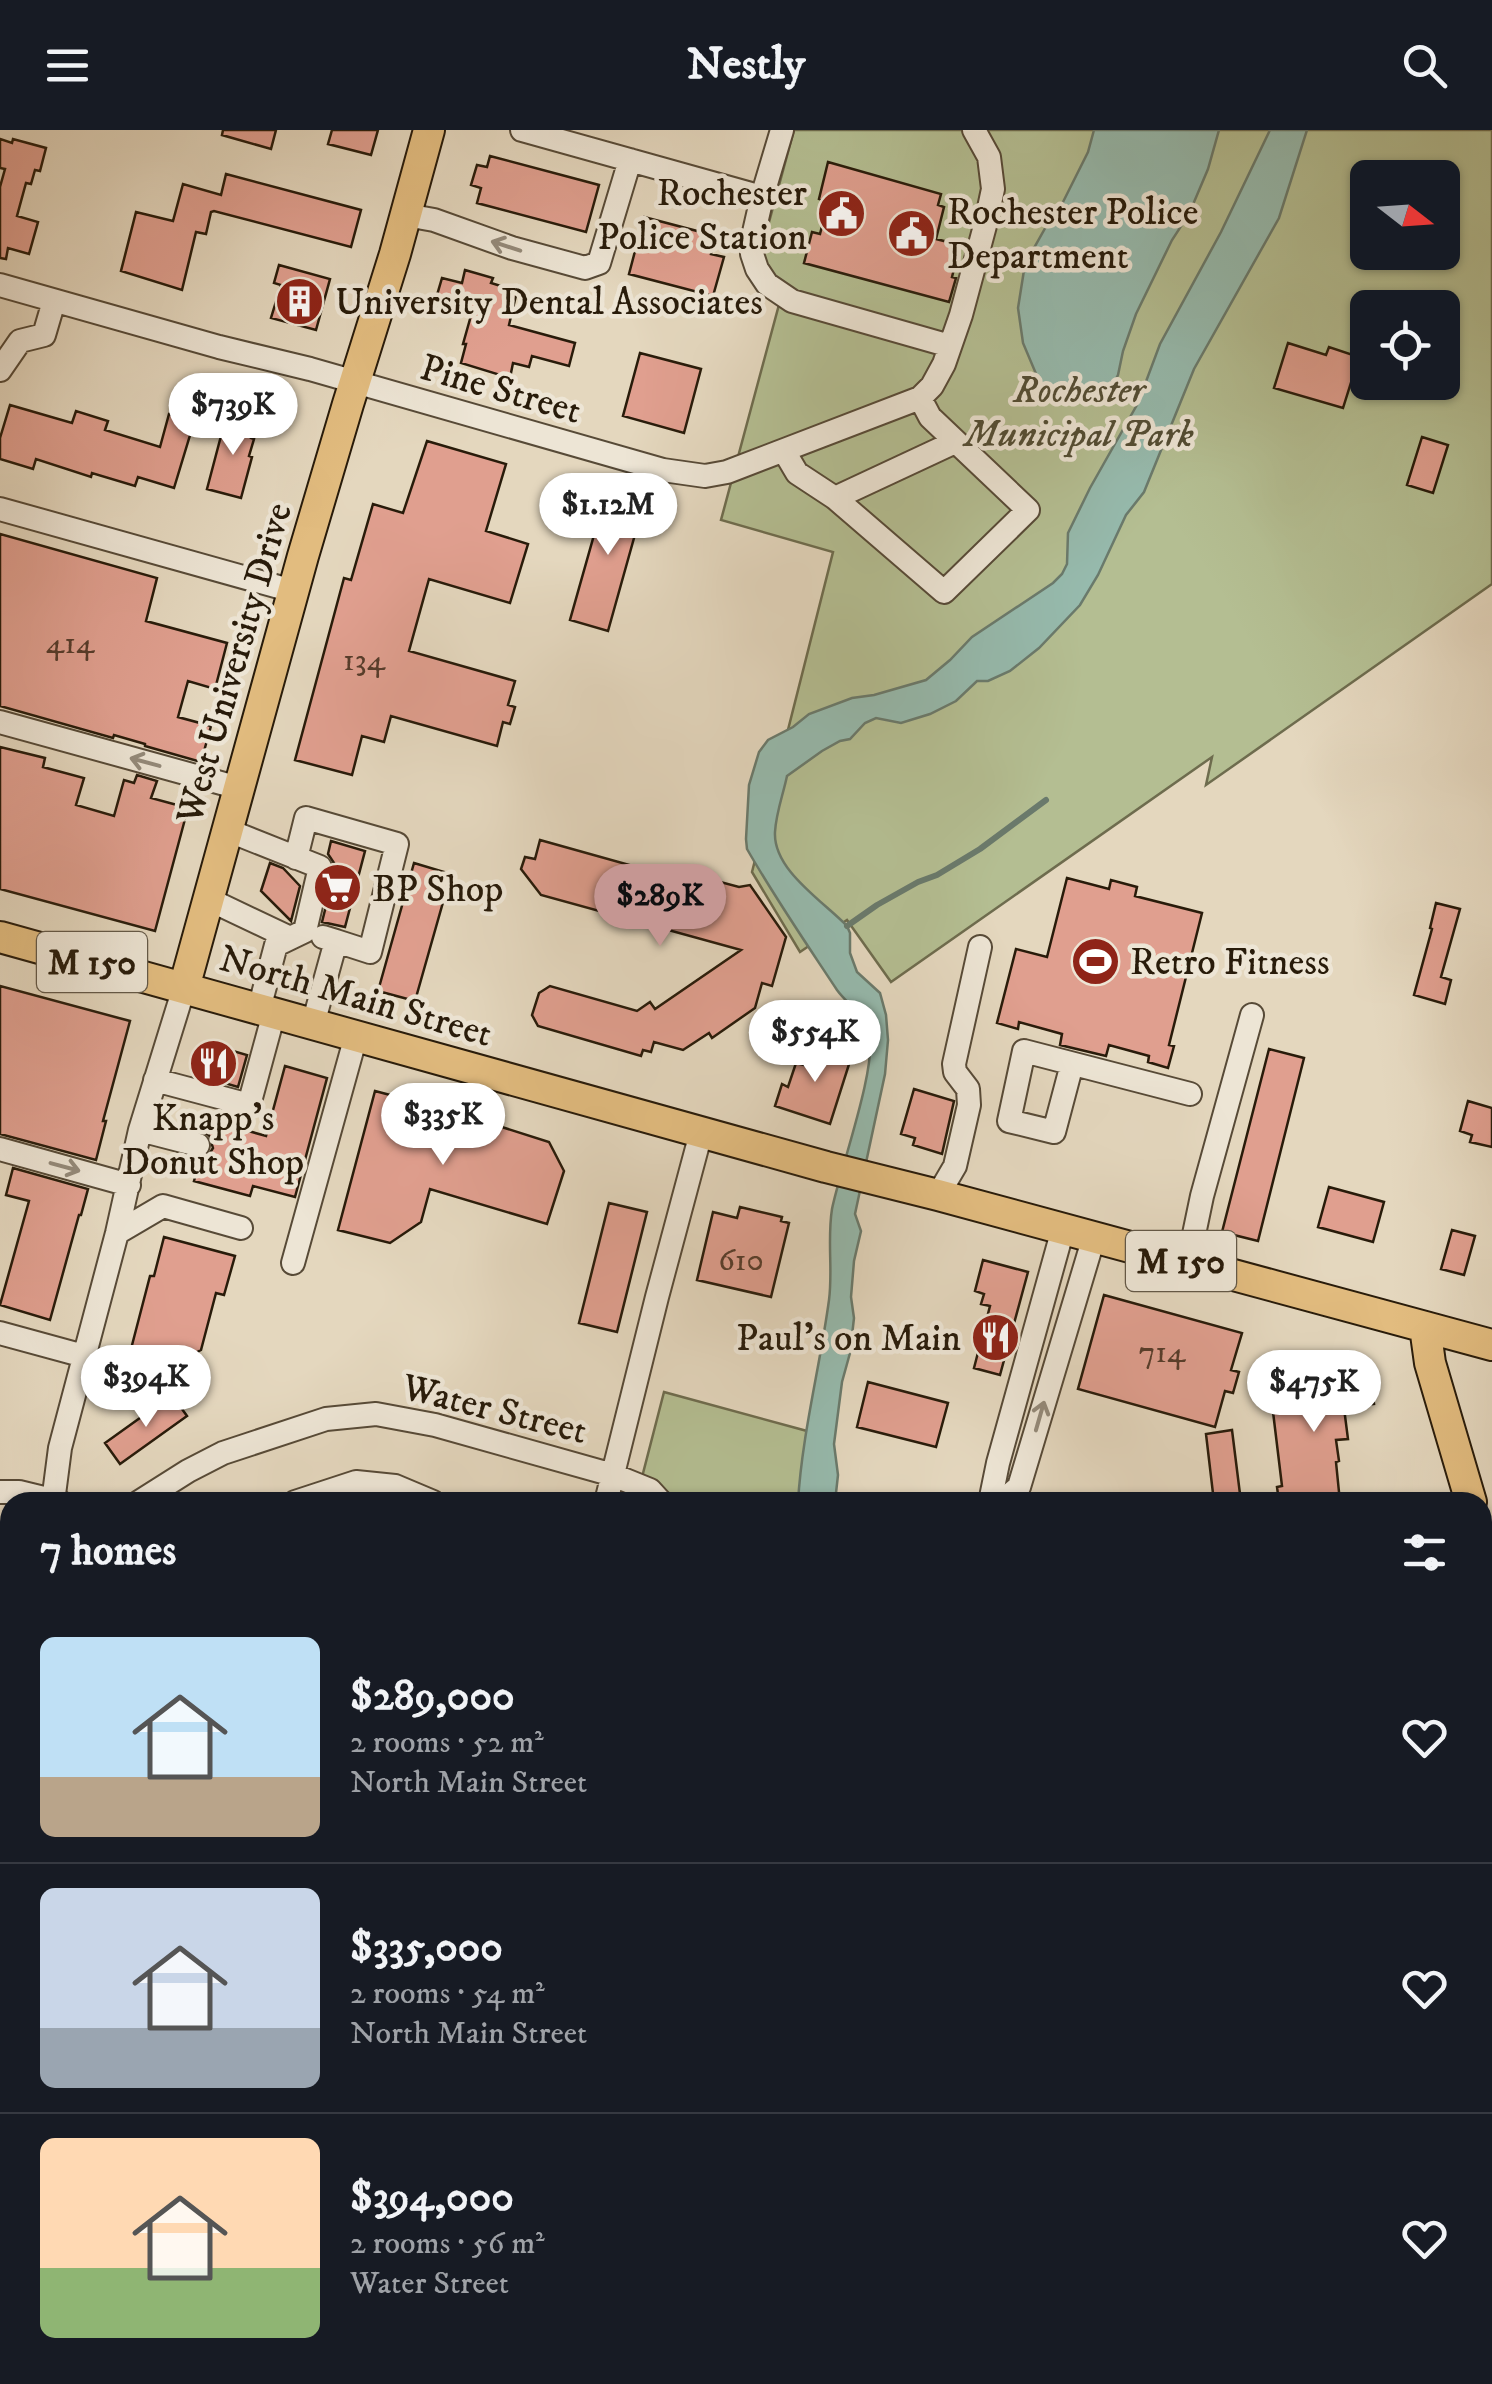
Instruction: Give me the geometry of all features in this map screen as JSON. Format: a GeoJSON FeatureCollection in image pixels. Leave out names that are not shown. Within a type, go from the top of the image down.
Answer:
{"type":"FeatureCollection","features":[{"type":"Feature","properties":{"kind":"main road","name":"West University Drive"},"geometry":{"type":"LineString","coordinates":[[184,988],[293,591],[429,130]]}},
{"type":"Feature","properties":{"kind":"main road","name":"M 150"},"geometry":{"type":"LineString","coordinates":[[0,936],[184,988]]}},
{"type":"Feature","properties":{"kind":"main road","name":"North Main Street"},"geometry":{"type":"LineString","coordinates":[[184,988],[870,1179],[1492,1344]]}},
{"type":"Feature","properties":{"kind":"main road"},"geometry":{"type":"LineString","coordinates":[[1426,1327],[1430,1363],[1468,1492]]}},
{"type":"Feature","properties":{"kind":"street"},"geometry":{"type":"LineString","coordinates":[[522,130],[762,197]]}},
{"type":"Feature","properties":{"kind":"street"},"geometry":{"type":"LineString","coordinates":[[782,130],[755,224],[752,254],[767,284],[792,301],[950,346]]}},
{"type":"Feature","properties":{"kind":"street"},"geometry":{"type":"LineString","coordinates":[[784,450],[797,473],[835,498],[944,592],[1028,510],[930,417],[920,398],[937,380],[950,346],[993,190],[989,157],[974,130]]}},
{"type":"Feature","properties":{"kind":"street"},"geometry":{"type":"LineString","coordinates":[[406,214],[585,268],[599,262],[630,160]]}},
{"type":"Feature","properties":{"kind":"street","name":"Pine Street"},"geometry":{"type":"LineString","coordinates":[[0,285],[684,474],[727,472],[920,398]]}},
{"type":"Feature","properties":{"kind":"street"},"geometry":{"type":"LineString","coordinates":[[0,370],[20,341],[44,335],[54,301]]}},
{"type":"Feature","properties":{"kind":"street"},"geometry":{"type":"LineString","coordinates":[[835,498],[955,442]]}},
{"type":"Feature","properties":{"kind":"street"},"geometry":{"type":"LineString","coordinates":[[0,509],[293,591]]}},
{"type":"Feature","properties":{"kind":"street"},"geometry":{"type":"LineString","coordinates":[[0,722],[239,788]]}},
{"type":"Feature","properties":{"kind":"street"},"geometry":{"type":"LineString","coordinates":[[208,899],[298,934],[370,952],[396,844],[306,818],[296,858]]}},
{"type":"Feature","properties":{"kind":"street"},"geometry":{"type":"LineString","coordinates":[[155,1080],[248,1105],[276,945],[298,934],[320,867],[227,830]]}},
{"type":"Feature","properties":{"kind":"street"},"geometry":{"type":"LineString","coordinates":[[313,1024],[336,942]]}},
{"type":"Feature","properties":{"kind":"street"},"geometry":{"type":"LineString","coordinates":[[938,1195],[955,1166],[969,1105],[968,1089],[955,1072],[954,1064],[980,947]]}},
{"type":"Feature","properties":{"kind":"street"},"geometry":{"type":"LineString","coordinates":[[56,1492],[60,1448],[140,1130],[184,988]]}},
{"type":"Feature","properties":{"kind":"street"},"geometry":{"type":"LineString","coordinates":[[1188,1263],[1202,1196],[1252,1015]]}},
{"type":"Feature","properties":{"kind":"street"},"geometry":{"type":"LineString","coordinates":[[293,1263],[356,1036]]}},
{"type":"Feature","properties":{"kind":"street"},"geometry":{"type":"LineString","coordinates":[[1072,1064],[1190,1094]]}},
{"type":"Feature","properties":{"kind":"street"},"geometry":{"type":"LineString","coordinates":[[140,1130],[198,1145]]}},
{"type":"Feature","properties":{"kind":"street"},"geometry":{"type":"LineString","coordinates":[[609,1492],[701,1132]]}},
{"type":"Feature","properties":{"kind":"street"},"geometry":{"type":"LineString","coordinates":[[2,1156],[129,1185]]}},
{"type":"Feature","properties":{"kind":"street"},"geometry":{"type":"LineString","coordinates":[[117,1233],[163,1206],[240,1228]]}},
{"type":"Feature","properties":{"kind":"street"},"geometry":{"type":"LineString","coordinates":[[992,1492],[1063,1230]]}},
{"type":"Feature","properties":{"kind":"street"},"geometry":{"type":"LineString","coordinates":[[1013,1492],[1019,1487],[1094,1237]]}},
{"type":"Feature","properties":{"kind":"street"},"geometry":{"type":"LineString","coordinates":[[0,1333],[84,1356]]}},
{"type":"Feature","properties":{"kind":"street","name":"Water Street"},"geometry":{"type":"LineString","coordinates":[[155,1492],[223,1454],[326,1418],[376,1414],[405,1418],[613,1475],[652,1492]]}},
{"type":"Feature","properties":{"kind":"street"},"geometry":{"type":"LineString","coordinates":[[326,1492],[356,1482],[395,1486],[410,1492]]}},
{"type":"Feature","properties":{"kind":"green space","name":"Rochester Municipal Park"},"geometry":{"type":"Polygon","coordinates":[[[794,130],[1492,130],[1492,584],[1206,785],[1212,757],[891,982],[847,920],[800,952],[752,872],[833,552],[721,520],[784,286],[766,266],[762,248],[794,130]]]}},
{"type":"Feature","properties":{"kind":"green space"},"geometry":{"type":"Polygon","coordinates":[[[664,1392],[807,1431],[799,1492],[665,1492],[640,1485],[664,1392]]]}},
{"type":"Feature","properties":{"kind":"water"},"geometry":{"type":"Polygon","coordinates":[[[1094,130],[1219,130],[1189,214],[1136,314],[1118,375],[1099,401],[1085,402],[1042,388],[1023,343],[1018,308],[1025,264],[1061,206],[1088,152],[1094,130]]]}},
{"type":"Feature","properties":{"kind":"water"},"geometry":{"type":"Polygon","coordinates":[[[1270,130],[1307,130],[1279,218],[1194,369],[1144,492],[1126,515],[1080,605],[1039,648],[1010,671],[988,681],[977,681],[956,701],[930,714],[901,723],[876,718],[865,723],[850,739],[822,751],[787,776],[775,832],[777,846],[791,872],[847,926],[857,972],[880,993],[888,1040],[885,1074],[855,1214],[861,1231],[854,1261],[850,1353],[834,1444],[836,1492],[799,1492],[829,1300],[832,1209],[863,1092],[870,1048],[864,1020],[837,990],[747,849],[749,785],[759,752],[768,740],[809,714],[852,698],[926,680],[972,637],[1062,574],[1067,564],[1068,533],[1138,403],[1160,344],[1221,232],[1270,130]]]}},
{"type":"Feature","properties":{"kind":"building"},"geometry":{"type":"Polygon","coordinates":[[[223,130],[276,130],[271,149],[222,135],[223,130]]]}},
{"type":"Feature","properties":{"kind":"building"},"geometry":{"type":"Polygon","coordinates":[[[332,130],[378,130],[371,155],[328,144],[332,130]]]}},
{"type":"Feature","properties":{"kind":"building"},"geometry":{"type":"Polygon","coordinates":[[[0,139],[46,148],[40,171],[35,170],[31,184],[26,183],[17,216],[38,222],[29,254],[8,248],[6,259],[0,258],[0,187],[5,169],[0,168],[0,139]]]}},
{"type":"Feature","properties":{"kind":"building"},"geometry":{"type":"Polygon","coordinates":[[[490,156],[599,185],[586,232],[477,203],[481,188],[471,185],[477,165],[487,167],[490,156]]]}},
{"type":"Feature","properties":{"kind":"building","name":"Rochester Police Department"},"geometry":{"type":"Polygon","coordinates":[[[828,162],[941,194],[938,205],[944,207],[936,239],[960,245],[949,302],[804,263],[812,232],[820,234],[828,202],[819,199],[828,162]]]}},
{"type":"Feature","properties":{"kind":"building"},"geometry":{"type":"Polygon","coordinates":[[[226,174],[361,210],[351,247],[214,211],[206,234],[196,232],[182,290],[121,271],[136,212],[173,221],[183,184],[221,195],[226,174]]]}},
{"type":"Feature","properties":{"kind":"building"},"geometry":{"type":"Polygon","coordinates":[[[644,217],[716,236],[711,254],[724,257],[713,296],[629,274],[644,217]]]}},
{"type":"Feature","properties":{"kind":"building","name":"University Dental Associates"},"geometry":{"type":"Polygon","coordinates":[[[279,265],[330,279],[316,330],[271,318],[281,285],[274,283],[279,265]]]}},
{"type":"Feature","properties":{"kind":"building"},"geometry":{"type":"Polygon","coordinates":[[[465,270],[493,278],[491,283],[517,291],[509,325],[575,343],[569,366],[532,356],[529,367],[513,363],[510,378],[461,363],[472,312],[435,302],[442,278],[462,283],[465,270]]]}},
{"type":"Feature","properties":{"kind":"building"},"geometry":{"type":"Polygon","coordinates":[[[1288,343],[1326,355],[1329,347],[1350,354],[1350,386],[1343,408],[1274,388],[1288,343]]]}},
{"type":"Feature","properties":{"kind":"building"},"geometry":{"type":"Polygon","coordinates":[[[640,353],[701,369],[684,433],[623,416],[640,353]]]}},
{"type":"Feature","properties":{"kind":"building"},"geometry":{"type":"Polygon","coordinates":[[[10,405],[72,423],[76,411],[108,421],[105,430],[160,447],[169,414],[194,422],[174,488],[138,477],[135,486],[36,459],[33,469],[0,459],[0,438],[10,405]]]}},
{"type":"Feature","properties":{"kind":"building"},"geometry":{"type":"Polygon","coordinates":[[[226,417],[255,424],[249,456],[252,457],[241,498],[207,489],[226,417]]]}},
{"type":"Feature","properties":{"kind":"building"},"geometry":{"type":"Polygon","coordinates":[[[1422,437],[1448,445],[1433,493],[1407,485],[1422,437]]]}},
{"type":"Feature","properties":{"kind":"building"},"geometry":{"type":"Polygon","coordinates":[[[427,441],[506,464],[486,531],[528,544],[510,603],[429,579],[409,651],[515,681],[508,705],[515,707],[510,724],[503,722],[497,746],[391,716],[384,742],[362,736],[352,775],[295,760],[344,578],[351,580],[373,504],[403,513],[427,441]]]}},
{"type":"Feature","properties":{"kind":"building"},"geometry":{"type":"Polygon","coordinates":[[[609,482],[641,491],[635,512],[641,513],[608,631],[570,620],[609,482]]]}},
{"type":"Feature","properties":{"kind":"building"},"geometry":{"type":"Polygon","coordinates":[[[0,534],[157,578],[146,621],[227,643],[215,689],[188,681],[178,717],[211,726],[201,762],[0,706],[0,534]]]}},
{"type":"Feature","properties":{"kind":"building"},"geometry":{"type":"Polygon","coordinates":[[[0,747],[45,758],[43,767],[84,778],[76,805],[114,816],[124,780],[134,783],[137,775],[157,781],[151,798],[188,808],[155,931],[0,889],[0,747]]]}},
{"type":"Feature","properties":{"kind":"building"},"geometry":{"type":"Polygon","coordinates":[[[540,840],[672,877],[683,872],[739,887],[750,885],[786,937],[772,986],[762,983],[755,1008],[712,1038],[709,1033],[683,1050],[654,1042],[651,1052],[643,1050],[641,1056],[538,1026],[532,1015],[539,993],[550,986],[637,1011],[650,1002],[655,1009],[741,950],[541,895],[521,869],[525,857],[535,859],[540,840]]]}},
{"type":"Feature","properties":{"kind":"building"},"geometry":{"type":"Polygon","coordinates":[[[331,841],[365,851],[345,927],[322,922],[335,870],[328,854],[331,841]]]}},
{"type":"Feature","properties":{"kind":"building"},"geometry":{"type":"Polygon","coordinates":[[[270,863],[283,868],[300,886],[291,921],[261,891],[270,863]]]}},
{"type":"Feature","properties":{"kind":"building"},"geometry":{"type":"Polygon","coordinates":[[[414,863],[451,874],[415,1001],[378,991],[414,863]]]}},
{"type":"Feature","properties":{"kind":"building"},"geometry":{"type":"Polygon","coordinates":[[[1067,878],[1109,889],[1111,880],[1137,887],[1135,896],[1202,913],[1169,1045],[1174,1046],[1168,1068],[1148,1062],[1149,1056],[1109,1045],[1106,1056],[1060,1045],[1062,1034],[1019,1022],[1018,1029],[997,1023],[1016,949],[1047,957],[1067,878]]]}},
{"type":"Feature","properties":{"kind":"building"},"geometry":{"type":"Polygon","coordinates":[[[1436,903],[1460,909],[1441,977],[1451,980],[1445,1004],[1414,995],[1436,903]]]}},
{"type":"Feature","properties":{"kind":"building"},"geometry":{"type":"Polygon","coordinates":[[[0,986],[130,1021],[96,1160],[0,1134],[0,986]]]}},
{"type":"Feature","properties":{"kind":"building"},"geometry":{"type":"Polygon","coordinates":[[[811,1045],[851,1058],[830,1124],[775,1106],[782,1084],[788,1087],[796,1063],[804,1065],[811,1045]]]}},
{"type":"Feature","properties":{"kind":"building"},"geometry":{"type":"Polygon","coordinates":[[[216,1046],[247,1055],[238,1087],[207,1078],[216,1046]]]}},
{"type":"Feature","properties":{"kind":"building"},"geometry":{"type":"Polygon","coordinates":[[[1269,1049],[1304,1058],[1258,1241],[1222,1232],[1269,1049]]]}},
{"type":"Feature","properties":{"kind":"building"},"geometry":{"type":"Polygon","coordinates":[[[285,1066],[327,1078],[295,1197],[253,1186],[250,1196],[194,1181],[200,1160],[213,1148],[209,1135],[196,1129],[199,1117],[266,1136],[285,1066]]]}},
{"type":"Feature","properties":{"kind":"building"},"geometry":{"type":"Polygon","coordinates":[[[914,1089],[954,1101],[942,1154],[913,1145],[915,1138],[901,1134],[914,1089]]]}},
{"type":"Feature","properties":{"kind":"building"},"geometry":{"type":"Polygon","coordinates":[[[375,1091],[549,1142],[564,1171],[547,1224],[430,1189],[421,1222],[390,1243],[338,1230],[375,1091]]]}},
{"type":"Feature","properties":{"kind":"building"},"geometry":{"type":"Polygon","coordinates":[[[1468,1101],[1492,1108],[1492,1147],[1470,1142],[1472,1135],[1460,1131],[1468,1101]]]}},
{"type":"Feature","properties":{"kind":"building"},"geometry":{"type":"Polygon","coordinates":[[[13,1168],[88,1189],[50,1320],[0,1305],[29,1201],[6,1195],[13,1168]]]}},
{"type":"Feature","properties":{"kind":"building"},"geometry":{"type":"Polygon","coordinates":[[[1329,1187],[1384,1202],[1373,1242],[1318,1227],[1329,1187]]]}},
{"type":"Feature","properties":{"kind":"building"},"geometry":{"type":"Polygon","coordinates":[[[609,1203],[647,1212],[617,1332],[579,1323],[609,1203]]]}},
{"type":"Feature","properties":{"kind":"building"},"geometry":{"type":"Polygon","coordinates":[[[740,1207],[782,1217],[781,1221],[789,1223],[771,1297],[697,1280],[713,1212],[737,1218],[740,1207]]]}},
{"type":"Feature","properties":{"kind":"building"},"geometry":{"type":"Polygon","coordinates":[[[1452,1230],[1475,1236],[1464,1275],[1441,1269],[1452,1230]]]}},
{"type":"Feature","properties":{"kind":"building"},"geometry":{"type":"Polygon","coordinates":[[[164,1237],[235,1256],[224,1295],[216,1293],[201,1350],[180,1361],[131,1349],[164,1237]]]}},
{"type":"Feature","properties":{"kind":"building","name":"Paul's on Main"},"geometry":{"type":"Polygon","coordinates":[[[983,1260],[1028,1272],[1000,1375],[974,1368],[990,1306],[981,1304],[984,1294],[975,1291],[983,1260]]]}},
{"type":"Feature","properties":{"kind":"building"},"geometry":{"type":"Polygon","coordinates":[[[1104,1295],[1242,1333],[1231,1370],[1239,1372],[1233,1393],[1225,1391],[1215,1427],[1078,1389],[1104,1295]]]}},
{"type":"Feature","properties":{"kind":"building"},"geometry":{"type":"Polygon","coordinates":[[[1371,1377],[1374,1404],[1344,1408],[1348,1439],[1336,1440],[1339,1492],[1278,1492],[1277,1487],[1282,1486],[1270,1387],[1371,1377]]]}},
{"type":"Feature","properties":{"kind":"building"},"geometry":{"type":"Polygon","coordinates":[[[868,1382],[948,1403],[936,1447],[857,1427],[868,1382]]]}},
{"type":"Feature","properties":{"kind":"building"},"geometry":{"type":"Polygon","coordinates":[[[172,1395],[187,1416],[120,1464],[105,1443],[172,1395]]]}},
{"type":"Feature","properties":{"kind":"building"},"geometry":{"type":"Polygon","coordinates":[[[1232,1430],[1240,1492],[1213,1492],[1206,1434],[1232,1430]]]}},
{"type":"Feature","properties":{"kind":"waterway"},"geometry":{"type":"LineString","coordinates":[[847,926],[877,905],[980,849],[1046,800]]}},
{"type":"Feature","properties":{"kind":"place","name":"Rochester Police Station"},"geometry":{"type":"Point","coordinates":[842,214]}},
{"type":"Feature","properties":{"kind":"place","name":"Rochester Police Department"},"geometry":{"type":"Point","coordinates":[912,233]}},
{"type":"Feature","properties":{"kind":"place","name":"University Dental Associates"},"geometry":{"type":"Point","coordinates":[300,301]}},
{"type":"Feature","properties":{"kind":"place","name":"BP Shop"},"geometry":{"type":"Point","coordinates":[337,888]}},
{"type":"Feature","properties":{"kind":"place","name":"Retro Fitness"},"geometry":{"type":"Point","coordinates":[1095,961]}},
{"type":"Feature","properties":{"kind":"place","name":"Knapp's Donut Shop"},"geometry":{"type":"Point","coordinates":[213,1063]}},
{"type":"Feature","properties":{"kind":"place","name":"Paul's on Main"},"geometry":{"type":"Point","coordinates":[996,1337]}}]}
